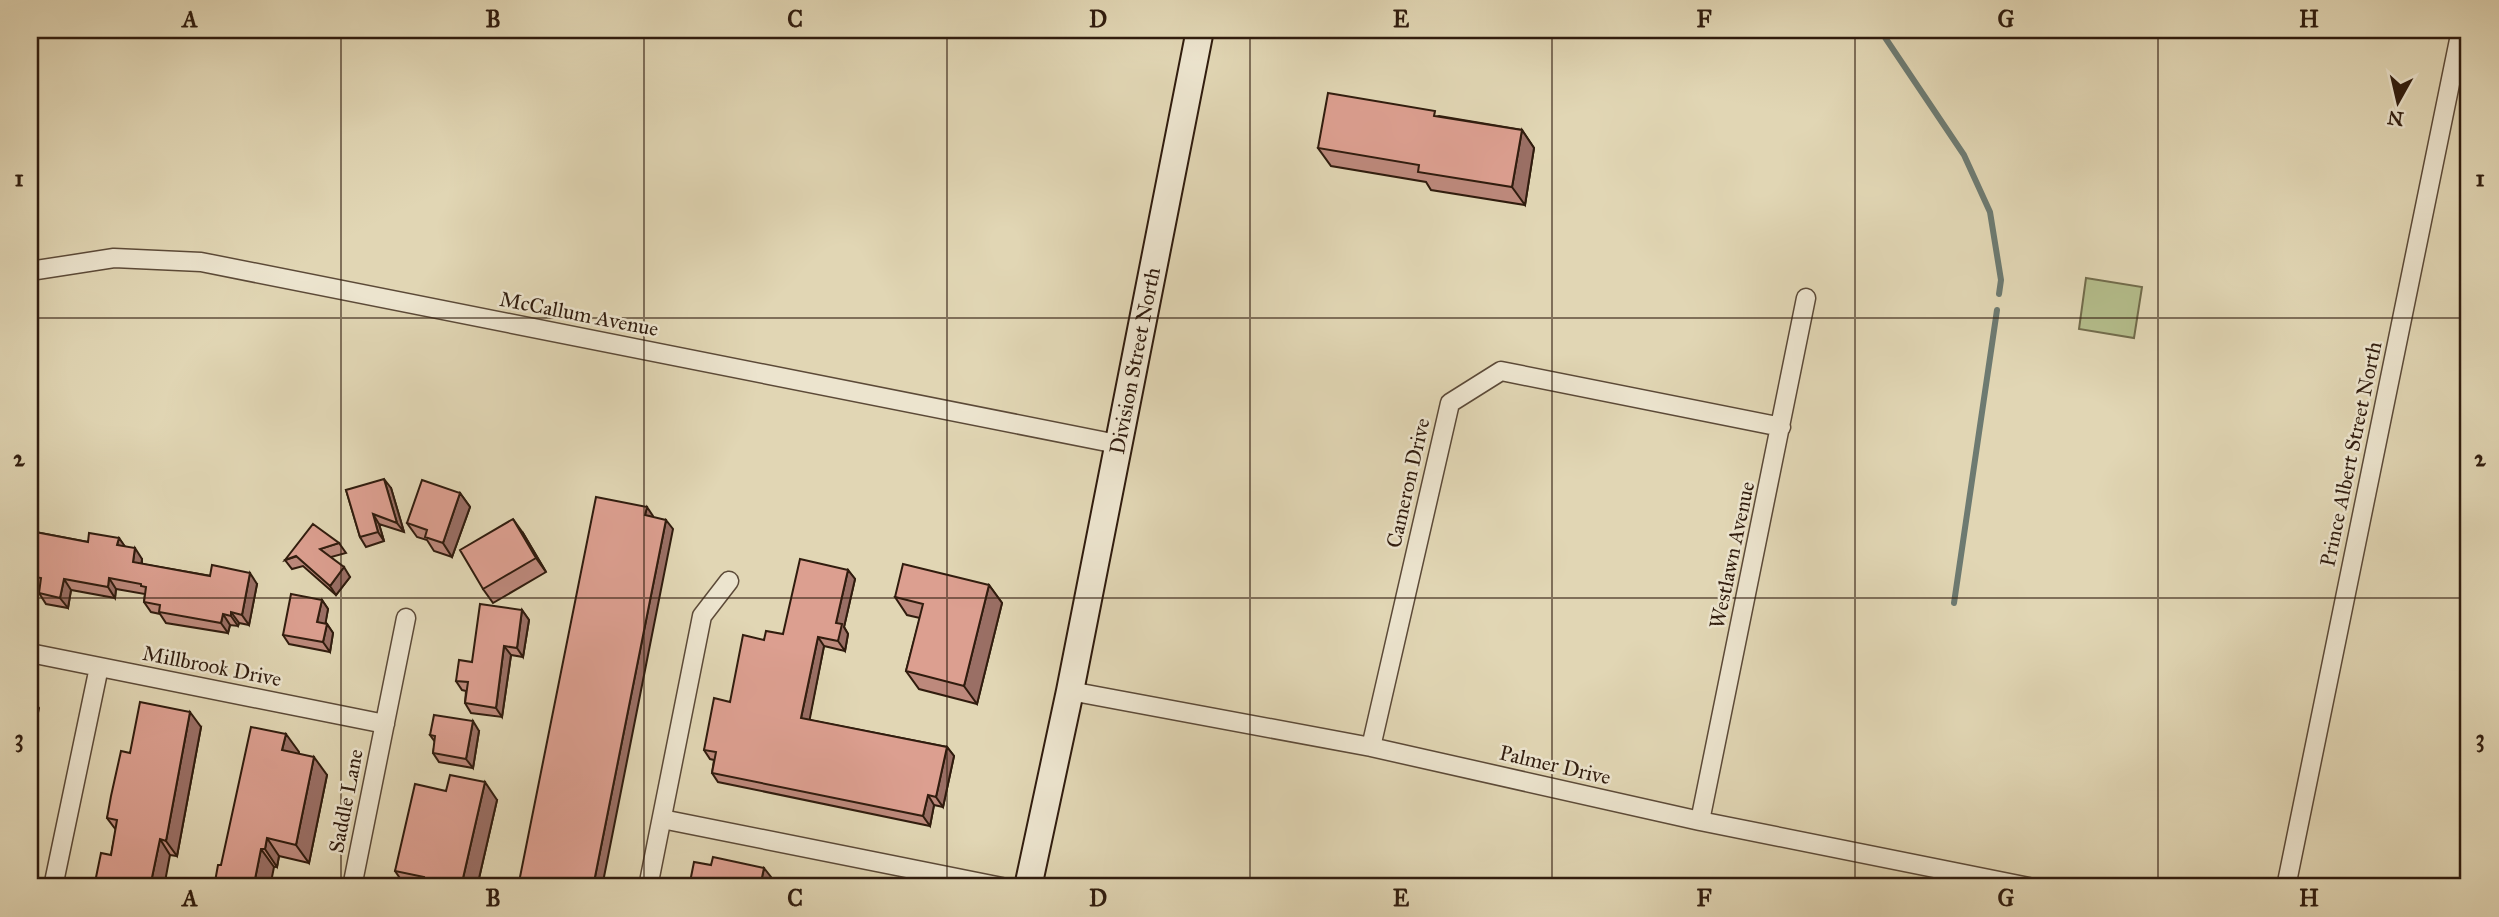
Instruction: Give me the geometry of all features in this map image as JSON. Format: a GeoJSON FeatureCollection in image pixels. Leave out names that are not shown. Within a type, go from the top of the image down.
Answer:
{"type":"FeatureCollection","features":[{"type":"Feature","properties":{"kind":"main road","name":"Division Street North"},"geometry":{"type":"LineString","coordinates":[[1028,887],[1070,691],[1200,30]]}},
{"type":"Feature","properties":{"kind":"street","name":"Prince Albert Street North"},"geometry":{"type":"LineString","coordinates":[[2286,887],[2461,30]]}},
{"type":"Feature","properties":{"kind":"street","name":"McCallum Avenue"},"geometry":{"type":"LineString","coordinates":[[30,271],[114,258],[201,262],[1117,444]]}},
{"type":"Feature","properties":{"kind":"street","name":"Westlawn Avenue"},"geometry":{"type":"LineString","coordinates":[[1700,821],[1806,298]]}},
{"type":"Feature","properties":{"kind":"street","name":"Cameron Drive"},"geometry":{"type":"LineString","coordinates":[[1371,747],[1450,403],[1501,372],[1781,427]]}},
{"type":"Feature","properties":{"kind":"street"},"geometry":{"type":"LineString","coordinates":[[648,887],[702,616],[729,581]]}},
{"type":"Feature","properties":{"kind":"street","name":"Saddle Lane"},"geometry":{"type":"LineString","coordinates":[[352,887],[406,618]]}},
{"type":"Feature","properties":{"kind":"street","name":"Millbrook Drive"},"geometry":{"type":"LineString","coordinates":[[30,653],[385,724]]}},
{"type":"Feature","properties":{"kind":"street"},"geometry":{"type":"LineString","coordinates":[[53,887],[99,667]]}},
{"type":"Feature","properties":{"kind":"street","name":"Palmer Drive"},"geometry":{"type":"LineString","coordinates":[[1070,691],[1371,747],[1700,821],[2029,887]]}},
{"type":"Feature","properties":{"kind":"street"},"geometry":{"type":"LineString","coordinates":[[662,819],[1002,887]]}},
{"type":"Feature","properties":{"kind":"green space"},"geometry":{"type":"Polygon","coordinates":[[[2086,278],[2142,287],[2134,338],[2079,329],[2086,278]]]}},
{"type":"Feature","properties":{"kind":"building"},"geometry":{"type":"Polygon","coordinates":[[[1328,93],[1435,111],[1434,116],[1522,130],[1512,187],[1418,172],[1419,165],[1318,148],[1328,93]]]}},
{"type":"Feature","properties":{"kind":"building"},"geometry":{"type":"Polygon","coordinates":[[[384,479],[397,523],[373,514],[378,532],[360,537],[346,490],[384,479]]]}},
{"type":"Feature","properties":{"kind":"building"},"geometry":{"type":"Polygon","coordinates":[[[422,480],[460,493],[443,543],[425,537],[427,530],[407,523],[422,480]]]}},
{"type":"Feature","properties":{"kind":"building"},"geometry":{"type":"Polygon","coordinates":[[[596,497],[647,507],[645,515],[666,520],[593,887],[518,887],[596,497]]]}},
{"type":"Feature","properties":{"kind":"building"},"geometry":{"type":"Polygon","coordinates":[[[513,519],[536,558],[483,589],[460,550],[513,519]]]}},
{"type":"Feature","properties":{"kind":"building"},"geometry":{"type":"Polygon","coordinates":[[[313,524],[339,543],[320,549],[344,567],[330,586],[296,556],[285,560],[313,524]]]}},
{"type":"Feature","properties":{"kind":"building"},"geometry":{"type":"Polygon","coordinates":[[[30,531],[88,542],[89,533],[119,538],[117,545],[135,548],[133,562],[210,576],[212,565],[250,573],[242,615],[231,612],[231,616],[223,614],[221,623],[159,612],[160,605],[144,602],[146,587],[109,578],[108,587],[64,579],[60,598],[39,593],[41,578],[30,576],[30,531]]]}},
{"type":"Feature","properties":{"kind":"building"},"geometry":{"type":"Polygon","coordinates":[[[800,559],[848,570],[836,623],[842,624],[838,641],[818,637],[801,718],[947,747],[936,797],[928,795],[923,816],[712,773],[716,752],[704,750],[714,698],[730,702],[743,635],[764,640],[766,631],[783,634],[800,559]]]}},
{"type":"Feature","properties":{"kind":"building"},"geometry":{"type":"Polygon","coordinates":[[[903,564],[989,585],[964,686],[906,671],[923,604],[895,597],[903,564]]]}},
{"type":"Feature","properties":{"kind":"building"},"geometry":{"type":"Polygon","coordinates":[[[291,594],[322,600],[317,622],[327,624],[323,642],[283,635],[291,594]]]}},
{"type":"Feature","properties":{"kind":"building"},"geometry":{"type":"Polygon","coordinates":[[[480,604],[522,610],[517,648],[504,646],[496,708],[465,703],[468,682],[456,681],[459,660],[472,662],[480,604]]]}},
{"type":"Feature","properties":{"kind":"building"},"geometry":{"type":"Polygon","coordinates":[[[140,702],[190,712],[166,841],[160,839],[150,887],[94,887],[101,853],[111,855],[117,820],[107,818],[111,796],[121,751],[130,753],[140,702]]]}},
{"type":"Feature","properties":{"kind":"building"},"geometry":{"type":"Polygon","coordinates":[[[434,715],[473,721],[466,759],[433,753],[435,736],[430,735],[434,715]]]}},
{"type":"Feature","properties":{"kind":"building"},"geometry":{"type":"Polygon","coordinates":[[[251,727],[286,734],[282,750],[314,757],[296,845],[267,838],[265,849],[261,849],[254,884],[270,887],[214,887],[218,865],[221,865],[251,727]]]}},
{"type":"Feature","properties":{"kind":"building"},"geometry":{"type":"Polygon","coordinates":[[[450,775],[485,782],[461,887],[422,887],[424,877],[395,871],[415,784],[446,791],[450,775]]]}},
{"type":"Feature","properties":{"kind":"building"},"geometry":{"type":"Polygon","coordinates":[[[713,857],[764,868],[760,887],[689,887],[694,862],[711,865],[713,857]]]}},
{"type":"Feature","properties":{"kind":"waterway"},"geometry":{"type":"LineString","coordinates":[[1880,30],[1964,155],[1990,212],[2001,280],[1999,294]]}},
{"type":"Feature","properties":{"kind":"waterway"},"geometry":{"type":"LineString","coordinates":[[1954,603],[1997,310]]}}]}
